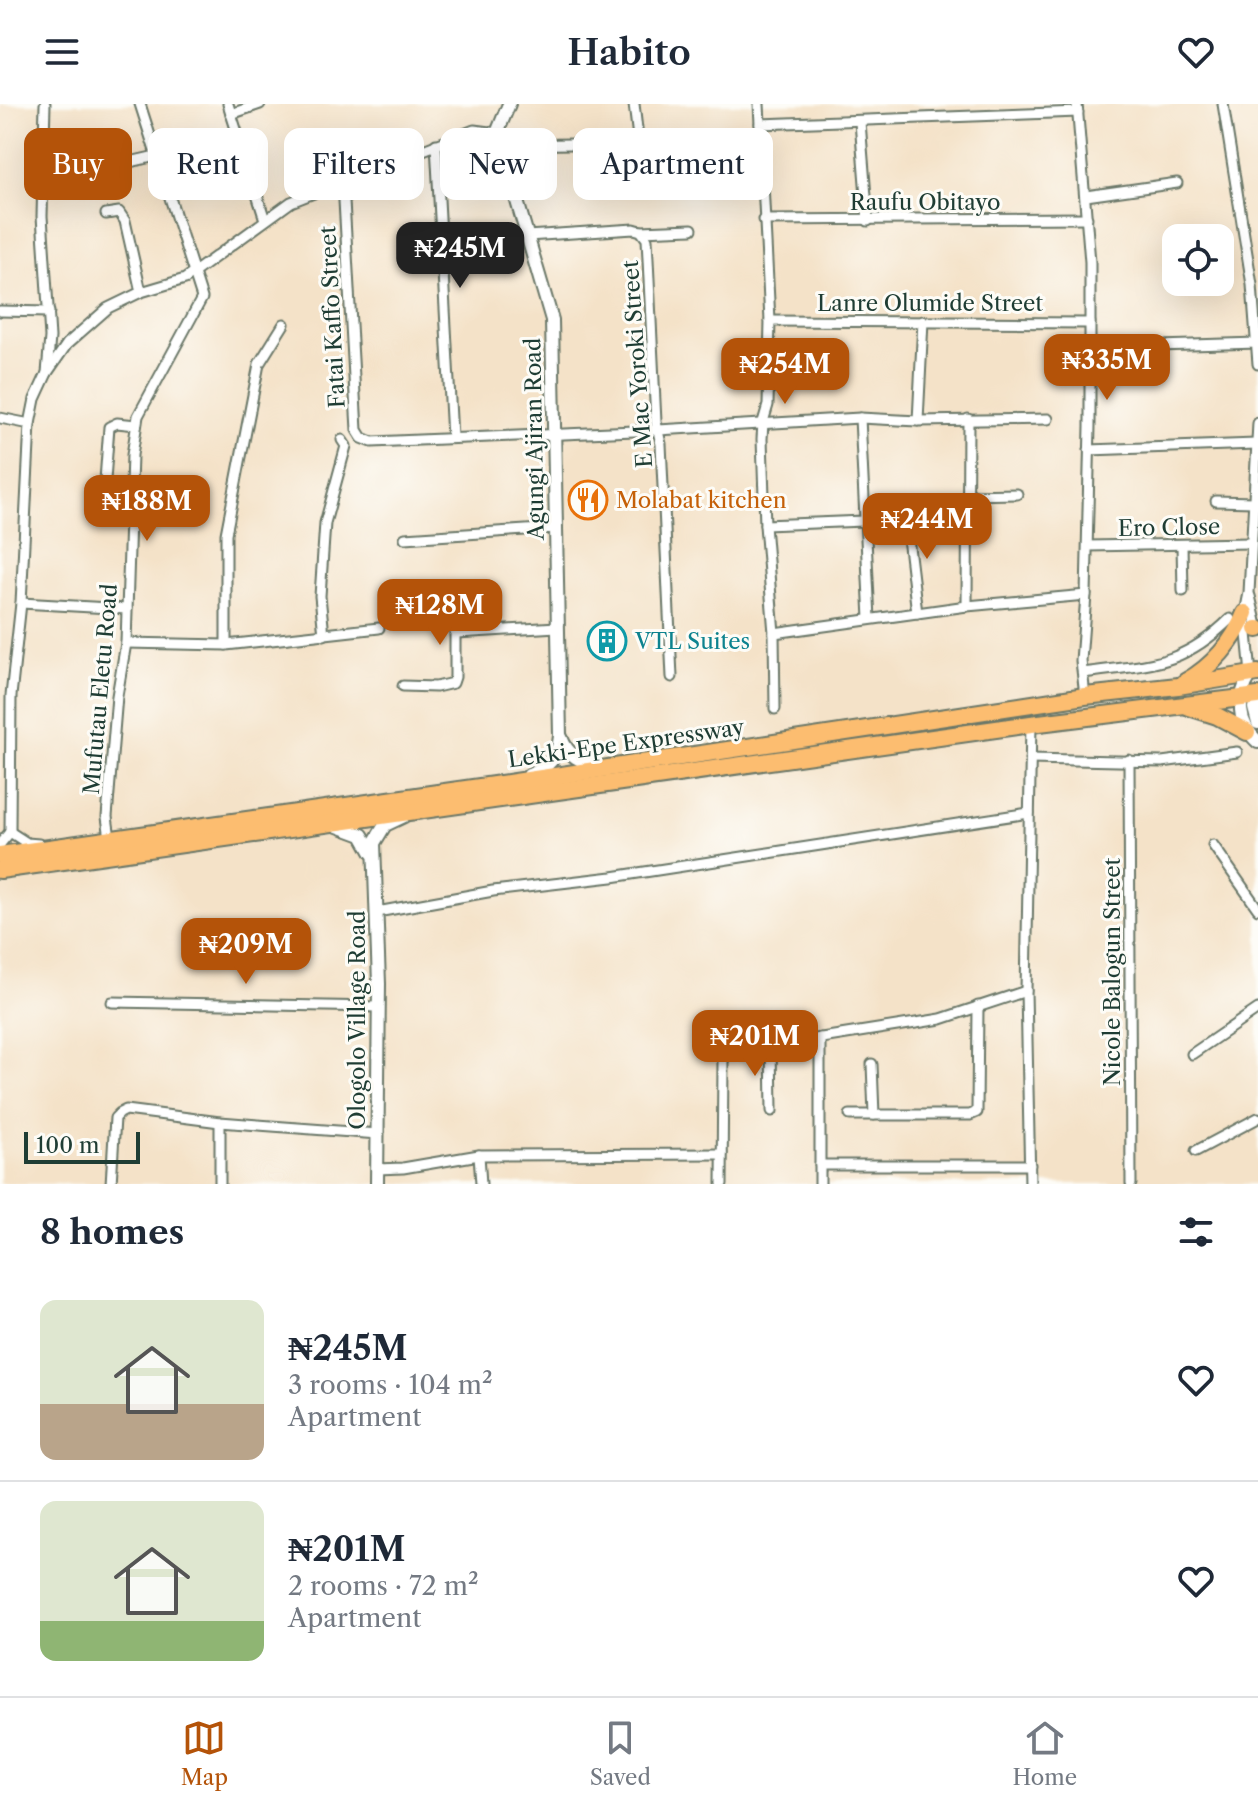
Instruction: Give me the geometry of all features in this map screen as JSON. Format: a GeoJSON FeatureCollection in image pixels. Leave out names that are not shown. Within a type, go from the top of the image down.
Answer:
{"type":"FeatureCollection","features":[{"type":"Feature","properties":{"kind":"highway"},"geometry":{"type":"LineString","coordinates":[[1178,686],[1198,675],[1219,655],[1234,637],[1238,616]]}},
{"type":"Feature","properties":{"kind":"highway"},"geometry":{"type":"LineString","coordinates":[[1102,715],[1116,708],[1214,695],[1252,683]]}},
{"type":"Feature","properties":{"kind":"highway","name":"Lekki-Epe Expressway"},"geometry":{"type":"LineString","coordinates":[[0,855],[515,782],[1085,696],[1178,686],[1252,683]]}},
{"type":"Feature","properties":{"kind":"highway","name":"Lekki-Epe Expressway"},"geometry":{"type":"LineString","coordinates":[[1252,683],[1258,696]]}},
{"type":"Feature","properties":{"kind":"highway","name":"Lekki-Epe Expressway"},"geometry":{"type":"LineString","coordinates":[[0,870],[1151,708],[1252,683]]}},
{"type":"Feature","properties":{"kind":"highway"},"geometry":{"type":"LineString","coordinates":[[1151,708],[1183,706],[1254,732]]}},
{"type":"Feature","properties":{"kind":"street"},"geometry":{"type":"LineString","coordinates":[[45,104],[42,216],[50,337],[47,373]]}},
{"type":"Feature","properties":{"kind":"street","name":"Mufutau Eletu Road"},"geometry":{"type":"LineString","coordinates":[[140,104],[148,130]]}},
{"type":"Feature","properties":{"kind":"street"},"geometry":{"type":"LineString","coordinates":[[260,104],[229,109],[265,220]]}},
{"type":"Feature","properties":{"kind":"street"},"geometry":{"type":"LineString","coordinates":[[501,128],[509,104]]}},
{"type":"Feature","properties":{"kind":"street"},"geometry":{"type":"LineString","coordinates":[[634,104],[637,128]]}},
{"type":"Feature","properties":{"kind":"street"},"geometry":{"type":"LineString","coordinates":[[759,104],[760,128]]}},
{"type":"Feature","properties":{"kind":"street"},"geometry":{"type":"LineString","coordinates":[[1223,104],[1252,285],[1258,364]]}},
{"type":"Feature","properties":{"kind":"street"},"geometry":{"type":"LineString","coordinates":[[760,124],[860,122],[1078,108],[1086,196],[1091,348],[1088,546],[1081,661],[1085,696]]}},
{"type":"Feature","properties":{"kind":"street"},"geometry":{"type":"LineString","coordinates":[[860,122],[868,221]]}},
{"type":"Feature","properties":{"kind":"street"},"geometry":{"type":"LineString","coordinates":[[424,149],[440,143]]}},
{"type":"Feature","properties":{"kind":"street"},"geometry":{"type":"LineString","coordinates":[[557,143],[573,144]]}},
{"type":"Feature","properties":{"kind":"street"},"geometry":{"type":"LineString","coordinates":[[436,144],[452,437],[554,435],[860,418],[918,421],[1048,419]]}},
{"type":"Feature","properties":{"kind":"street"},"geometry":{"type":"LineString","coordinates":[[1086,196],[1177,183]]}},
{"type":"Feature","properties":{"kind":"street","name":"Mufutau Eletu Road"},"geometry":{"type":"LineString","coordinates":[[110,838],[107,817],[117,696],[126,643],[132,455],[136,425],[141,407],[202,298],[170,200]]}},
{"type":"Feature","properties":{"kind":"street"},"geometry":{"type":"LineString","coordinates":[[0,844],[10,832],[11,696],[21,603],[30,424],[35,399],[47,373],[67,344],[86,324],[108,308],[141,292],[185,279],[296,200]]}},
{"type":"Feature","properties":{"kind":"street","name":"Fatai Kaffo Street"},"geometry":{"type":"LineString","coordinates":[[344,200],[357,430],[362,438],[372,442],[452,437]]}},
{"type":"Feature","properties":{"kind":"street","name":"Agungi Ajiran Road"},"geometry":{"type":"LineString","coordinates":[[516,200],[552,320],[560,736]]}},
{"type":"Feature","properties":{"kind":"street"},"geometry":{"type":"LineString","coordinates":[[762,200],[770,321],[768,405],[763,422],[765,525],[774,633],[775,709]]}},
{"type":"Feature","properties":{"kind":"street"},"geometry":{"type":"LineString","coordinates":[[106,214],[119,212],[125,221],[141,292]]}},
{"type":"Feature","properties":{"kind":"street","name":"Raufu Obitayo"},"geometry":{"type":"LineString","coordinates":[[763,220],[1087,218]]}},
{"type":"Feature","properties":{"kind":"street"},"geometry":{"type":"LineString","coordinates":[[527,236],[634,229],[644,235],[692,229]]}},
{"type":"Feature","properties":{"kind":"street","name":"E Mac Yoroki Street"},"geometry":{"type":"LineString","coordinates":[[644,235],[661,444],[672,677]]}},
{"type":"Feature","properties":{"kind":"street"},"geometry":{"type":"LineString","coordinates":[[0,311],[49,312]]}},
{"type":"Feature","properties":{"kind":"street","name":"Lanre Olumide Street"},"geometry":{"type":"LineString","coordinates":[[770,321],[1090,323]]}},
{"type":"Feature","properties":{"kind":"street"},"geometry":{"type":"LineString","coordinates":[[918,421],[923,321]]}},
{"type":"Feature","properties":{"kind":"street"},"geometry":{"type":"LineString","coordinates":[[226,645],[226,534],[259,364],[284,324]]}},
{"type":"Feature","properties":{"kind":"street"},"geometry":{"type":"LineString","coordinates":[[50,337],[67,344]]}},
{"type":"Feature","properties":{"kind":"street"},"geometry":{"type":"LineString","coordinates":[[1091,348],[1257,343]]}},
{"type":"Feature","properties":{"kind":"street"},"geometry":{"type":"LineString","coordinates":[[0,418],[30,424]]}},
{"type":"Feature","properties":{"kind":"street"},"geometry":{"type":"LineString","coordinates":[[860,418],[870,619]]}},
{"type":"Feature","properties":{"kind":"street"},"geometry":{"type":"LineString","coordinates":[[967,606],[968,419]]}},
{"type":"Feature","properties":{"kind":"street"},"geometry":{"type":"LineString","coordinates":[[105,480],[109,427],[117,423],[136,425]]}},
{"type":"Feature","properties":{"kind":"street"},"geometry":{"type":"LineString","coordinates":[[1083,673],[1172,660],[1205,642],[1238,616],[1254,575],[1250,543],[1258,423]]}},
{"type":"Feature","properties":{"kind":"street"},"geometry":{"type":"LineString","coordinates":[[324,635],[320,596],[325,523],[346,446],[342,440]]}},
{"type":"Feature","properties":{"kind":"street"},"geometry":{"type":"LineString","coordinates":[[1089,450],[1256,444]]}},
{"type":"Feature","properties":{"kind":"street"},"geometry":{"type":"LineString","coordinates":[[967,495],[1017,494]]}},
{"type":"Feature","properties":{"kind":"street"},"geometry":{"type":"LineString","coordinates":[[1216,501],[1253,502]]}},
{"type":"Feature","properties":{"kind":"street"},"geometry":{"type":"LineString","coordinates":[[905,513],[917,613]]}},
{"type":"Feature","properties":{"kind":"street"},"geometry":{"type":"LineString","coordinates":[[765,525],[864,521]]}},
{"type":"Feature","properties":{"kind":"street"},"geometry":{"type":"LineString","coordinates":[[405,538],[556,528]]}},
{"type":"Feature","properties":{"kind":"street","name":"Ero Close"},"geometry":{"type":"LineString","coordinates":[[1088,546],[1250,543]]}},
{"type":"Feature","properties":{"kind":"street"},"geometry":{"type":"LineString","coordinates":[[1182,545],[1183,591]]}},
{"type":"Feature","properties":{"kind":"street"},"geometry":{"type":"LineString","coordinates":[[403,686],[436,687],[453,683],[457,633],[455,588]]}},
{"type":"Feature","properties":{"kind":"street"},"geometry":{"type":"LineString","coordinates":[[1249,593],[1258,629]]}},
{"type":"Feature","properties":{"kind":"street"},"geometry":{"type":"LineString","coordinates":[[774,633],[967,606],[1086,595]]}},
{"type":"Feature","properties":{"kind":"street"},"geometry":{"type":"LineString","coordinates":[[21,603],[127,609]]}},
{"type":"Feature","properties":{"kind":"street"},"geometry":{"type":"LineString","coordinates":[[1238,616],[1252,683],[1242,721],[1254,732]]}},
{"type":"Feature","properties":{"kind":"street"},"geometry":{"type":"LineString","coordinates":[[457,633],[557,627]]}},
{"type":"Feature","properties":{"kind":"street"},"geometry":{"type":"LineString","coordinates":[[126,643],[226,645],[379,628]]}},
{"type":"Feature","properties":{"kind":"street"},"geometry":{"type":"LineString","coordinates":[[1254,732],[1258,696]]}},
{"type":"Feature","properties":{"kind":"street"},"geometry":{"type":"LineString","coordinates":[[1030,1184],[1026,991],[1031,724]]}},
{"type":"Feature","properties":{"kind":"street"},"geometry":{"type":"LineString","coordinates":[[560,736],[565,749],[572,756],[600,767]]}},
{"type":"Feature","properties":{"kind":"street"},"geometry":{"type":"LineString","coordinates":[[515,782],[548,765],[559,751],[560,736]]}},
{"type":"Feature","properties":{"kind":"street"},"geometry":{"type":"LineString","coordinates":[[1030,759],[1184,761],[1237,752]]}},
{"type":"Feature","properties":{"kind":"street","name":"Nicole Balogun Street"},"geometry":{"type":"LineString","coordinates":[[1129,760],[1131,1184]]}},
{"type":"Feature","properties":{"kind":"street"},"geometry":{"type":"LineString","coordinates":[[373,856],[374,843],[380,830],[392,821],[426,809]]}},
{"type":"Feature","properties":{"kind":"street"},"geometry":{"type":"LineString","coordinates":[[377,912],[493,891],[612,877],[1029,813]]}},
{"type":"Feature","properties":{"kind":"street"},"geometry":{"type":"LineString","coordinates":[[316,824],[356,831],[367,841],[373,856]]}},
{"type":"Feature","properties":{"kind":"street"},"geometry":{"type":"LineString","coordinates":[[10,832],[27,843],[60,845]]}},
{"type":"Feature","properties":{"kind":"street"},"geometry":{"type":"LineString","coordinates":[[1213,845],[1258,909]]}},
{"type":"Feature","properties":{"kind":"street","name":"Ologolo Village Road"},"geometry":{"type":"LineString","coordinates":[[373,856],[379,1007],[377,1184]]}},
{"type":"Feature","properties":{"kind":"street"},"geometry":{"type":"LineString","coordinates":[[722,1184],[723,1061],[727,1053],[941,1019],[1026,991]]}},
{"type":"Feature","properties":{"kind":"street"},"geometry":{"type":"LineString","coordinates":[[112,1002],[379,1007]]}},
{"type":"Feature","properties":{"kind":"street"},"geometry":{"type":"LineString","coordinates":[[850,1115],[970,1115],[977,1112],[978,1006]]}},
{"type":"Feature","properties":{"kind":"street"},"geometry":{"type":"LineString","coordinates":[[1192,1054],[1258,1009]]}},
{"type":"Feature","properties":{"kind":"street"},"geometry":{"type":"LineString","coordinates":[[820,1038],[820,1184]]}},
{"type":"Feature","properties":{"kind":"street"},"geometry":{"type":"LineString","coordinates":[[771,1045],[772,1111]]}},
{"type":"Feature","properties":{"kind":"street"},"geometry":{"type":"LineString","coordinates":[[872,1064],[874,1115]]}},
{"type":"Feature","properties":{"kind":"street"},"geometry":{"type":"LineString","coordinates":[[111,1184],[115,1118],[126,1110],[220,1122],[378,1134]]}},
{"type":"Feature","properties":{"kind":"street"},"geometry":{"type":"LineString","coordinates":[[1196,1151],[1258,1118]]}},
{"type":"Feature","properties":{"kind":"street"},"geometry":{"type":"LineString","coordinates":[[220,1122],[220,1184]]}},
{"type":"Feature","properties":{"kind":"street"},"geometry":{"type":"LineString","coordinates":[[377,1169],[403,1168],[479,1155],[722,1154]]}},
{"type":"Feature","properties":{"kind":"street"},"geometry":{"type":"LineString","coordinates":[[479,1155],[481,1184]]}},
{"type":"Feature","properties":{"kind":"street"},"geometry":{"type":"LineString","coordinates":[[820,1165],[1030,1165]]}},
{"type":"Feature","properties":{"kind":"place","name":"Molabat kitchen"},"geometry":{"type":"Point","coordinates":[588,500]}},
{"type":"Feature","properties":{"kind":"place","name":"VTL Suites"},"geometry":{"type":"Point","coordinates":[607,641]}}]}
